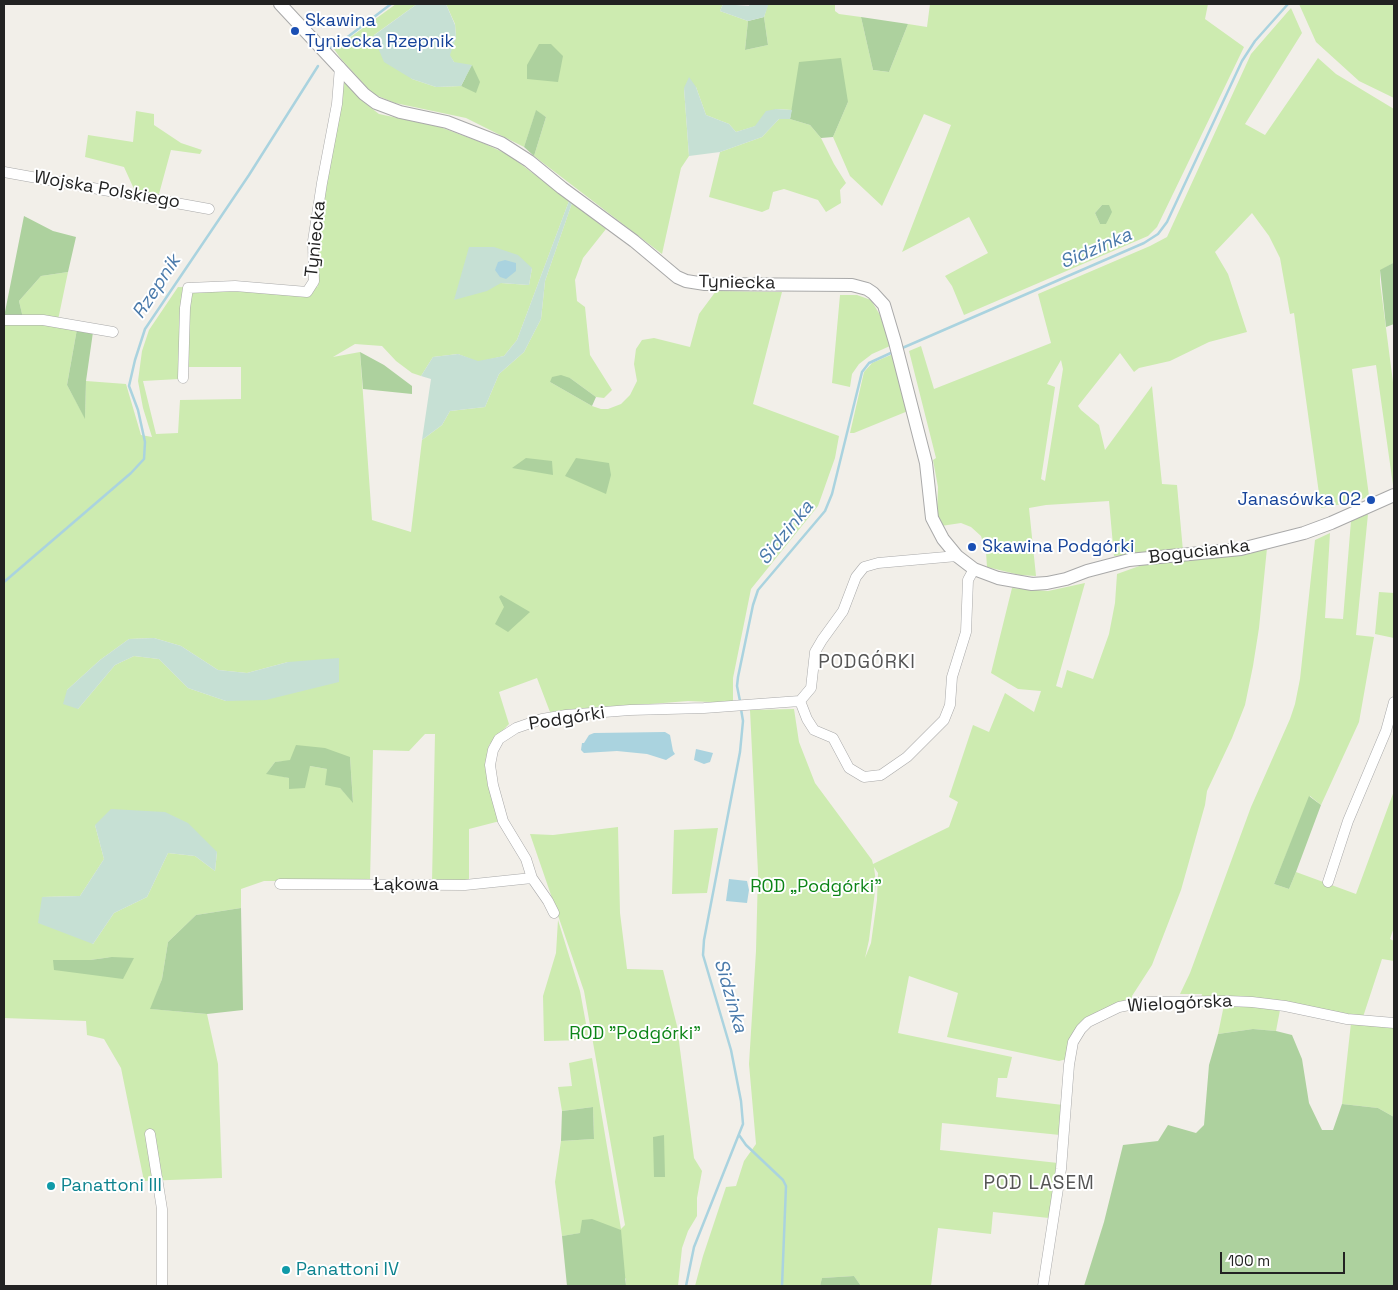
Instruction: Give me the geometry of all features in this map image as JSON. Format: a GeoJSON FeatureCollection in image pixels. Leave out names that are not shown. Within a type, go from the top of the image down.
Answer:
{"type":"FeatureCollection","features":[{"type":"Feature","properties":{"kind":"street","name":"Tyniecka"},"geometry":{"type":"LineString","coordinates":[[280,4],[364,94],[376,103],[400,112],[447,122],[477,132],[510,148],[634,241],[677,277],[686,281],[705,284],[839,284],[860,287],[873,293],[884,305],[895,342],[926,463],[932,518],[943,539],[957,556],[974,569],[998,578]]}},
{"type":"Feature","properties":{"kind":"street","name":"Tyniecka"},"geometry":{"type":"LineString","coordinates":[[184,378],[185,308],[188,288],[234,286],[307,292],[314,282],[313,241],[337,104],[332,59]]}},
{"type":"Feature","properties":{"kind":"street","name":"Wojska Polskiego"},"geometry":{"type":"LineString","coordinates":[[4,172],[209,209]]}},
{"type":"Feature","properties":{"kind":"street"},"geometry":{"type":"LineString","coordinates":[[4,320],[42,320],[113,332]]}},
{"type":"Feature","properties":{"kind":"street","name":"Bogucianka"},"geometry":{"type":"LineString","coordinates":[[998,578],[1032,584],[1047,583],[1129,560],[1241,549],[1296,535],[1331,523],[1394,494]]}},
{"type":"Feature","properties":{"kind":"street"},"geometry":{"type":"LineString","coordinates":[[957,556],[878,563],[864,567],[856,577],[843,612],[815,652],[811,688],[800,701],[807,719],[814,730],[833,738],[849,768],[864,777],[881,775],[907,757],[944,720],[950,706],[952,677],[966,632],[968,580],[974,569]]}},
{"type":"Feature","properties":{"kind":"street","name":"Podgórki"},"geometry":{"type":"LineString","coordinates":[[554,913],[532,878],[526,859],[503,821],[490,765],[492,750],[499,738],[516,728],[542,719],[566,715],[800,701]]}},
{"type":"Feature","properties":{"kind":"street"},"geometry":{"type":"LineString","coordinates":[[1328,882],[1348,821],[1386,731],[1394,702]]}},
{"type":"Feature","properties":{"kind":"street","name":"Łąkowa"},"geometry":{"type":"LineString","coordinates":[[280,884],[465,885],[532,878]]}},
{"type":"Feature","properties":{"kind":"street","name":"Wielogórska"},"geometry":{"type":"LineString","coordinates":[[1043,1286],[1061,1169],[1069,1065],[1073,1042],[1088,1022],[1119,1007],[1144,1002],[1228,1001],[1285,1006],[1347,1019],[1394,1023]]}},
{"type":"Feature","properties":{"kind":"street"},"geometry":{"type":"LineString","coordinates":[[150,1134],[162,1209],[162,1286]]}},
{"type":"Feature","properties":{"kind":"green space"},"geometry":{"type":"Polygon","coordinates":[[[396,4],[417,4],[374,35],[412,79],[436,87],[461,86],[476,92],[449,55],[456,38],[455,24],[446,4],[723,4],[720,11],[748,21],[745,50],[768,45],[764,17],[768,4],[835,4],[835,11],[839,14],[861,17],[873,70],[889,72],[908,24],[927,27],[930,4],[1208,4],[1205,19],[1244,47],[1157,227],[1148,236],[964,315],[952,286],[945,276],[988,253],[969,217],[902,252],[951,125],[924,114],[882,206],[850,176],[833,137],[848,102],[800,62],[792,110],[776,109],[756,126],[736,132],[729,124],[706,115],[696,87],[684,88],[689,156],[681,168],[662,254],[534,156],[546,117],[536,111],[524,147],[466,118],[395,103],[373,94],[334,49],[396,4]],[[1102,205],[1095,213],[1100,224],[1106,224],[1109,205],[1102,205]]]}},
{"type":"Feature","properties":{"kind":"green space"},"geometry":{"type":"Polygon","coordinates":[[[417,4],[446,4],[455,25],[456,38],[450,55],[454,62],[472,65],[461,86],[436,87],[412,79],[384,62],[373,36],[417,4]]]}},
{"type":"Feature","properties":{"kind":"green space"},"geometry":{"type":"Polygon","coordinates":[[[723,4],[749,6],[750,4],[768,4],[768,6],[764,17],[748,21],[720,11],[723,4]]]}},
{"type":"Feature","properties":{"kind":"green space"},"geometry":{"type":"Polygon","coordinates":[[[1299,4],[1394,4],[1394,98],[1359,81],[1316,42],[1299,4]]]}},
{"type":"Feature","properties":{"kind":"green space"},"geometry":{"type":"Polygon","coordinates":[[[1291,8],[1302,33],[1245,124],[1265,135],[1318,58],[1336,74],[1394,109],[1394,264],[1380,271],[1380,282],[1394,390],[1394,484],[1376,365],[1352,369],[1369,496],[1358,501],[1321,508],[1294,313],[1290,314],[1280,258],[1269,236],[1252,213],[1215,252],[1228,274],[1247,332],[1209,342],[1170,361],[1139,368],[1134,372],[1120,353],[1078,406],[1099,425],[1105,450],[1152,386],[1162,484],[1177,485],[1183,551],[1114,556],[1109,501],[1046,505],[1029,508],[1036,576],[1020,575],[987,567],[986,552],[981,536],[971,527],[961,523],[941,526],[937,514],[938,487],[933,460],[936,458],[909,351],[921,346],[934,389],[1051,343],[1038,294],[1167,237],[1251,54],[1291,8]],[[1061,360],[1047,384],[1055,387],[1041,479],[1045,481],[1063,369],[1061,360]]]}},
{"type":"Feature","properties":{"kind":"green space"},"geometry":{"type":"Polygon","coordinates":[[[764,17],[768,45],[745,50],[748,21],[764,17]]]}},
{"type":"Feature","properties":{"kind":"green space"},"geometry":{"type":"Polygon","coordinates":[[[861,17],[908,24],[889,72],[873,70],[861,17]]]}},
{"type":"Feature","properties":{"kind":"green space"},"geometry":{"type":"Polygon","coordinates":[[[539,44],[551,44],[563,56],[558,82],[527,79],[527,65],[539,44]]]}},
{"type":"Feature","properties":{"kind":"green space"},"geometry":{"type":"Polygon","coordinates":[[[841,58],[848,102],[833,137],[821,138],[810,125],[790,119],[799,62],[841,58]]]}},
{"type":"Feature","properties":{"kind":"green space"},"geometry":{"type":"Polygon","coordinates":[[[472,65],[480,82],[476,93],[461,86],[472,65]]]}},
{"type":"Feature","properties":{"kind":"green space"},"geometry":{"type":"Polygon","coordinates":[[[341,72],[360,99],[379,114],[440,127],[483,143],[509,155],[569,201],[517,340],[504,356],[478,362],[458,354],[433,357],[421,376],[412,373],[396,361],[382,346],[355,344],[333,357],[360,352],[372,520],[411,532],[422,440],[442,425],[450,411],[485,407],[499,374],[524,352],[541,319],[545,281],[572,203],[606,229],[583,258],[575,280],[577,301],[585,307],[590,355],[612,390],[604,398],[596,397],[570,378],[550,382],[592,406],[601,409],[608,409],[621,404],[630,395],[637,381],[634,364],[636,349],[642,340],[654,338],[690,347],[699,314],[716,291],[782,292],[753,404],[839,436],[835,458],[818,506],[751,589],[733,678],[733,703],[688,701],[550,712],[537,678],[499,692],[509,724],[489,745],[487,755],[500,821],[469,829],[469,883],[432,882],[435,734],[425,734],[409,751],[373,750],[370,881],[264,881],[241,889],[241,908],[196,915],[168,942],[162,979],[151,1009],[207,1014],[218,1064],[222,1178],[144,1181],[121,1068],[104,1039],[87,1035],[86,1021],[4,1018],[4,323],[41,323],[77,329],[67,385],[85,418],[86,381],[126,384],[141,435],[152,437],[143,408],[138,381],[142,351],[149,330],[178,287],[309,292],[318,286],[315,237],[341,72]],[[532,268],[501,283],[529,285],[532,268]],[[179,367],[179,379],[143,381],[156,434],[178,433],[180,400],[241,399],[241,367],[179,367]],[[154,638],[129,639],[100,660],[67,690],[78,709],[115,665],[134,656],[159,659],[188,688],[226,701],[288,662],[247,673],[218,670],[181,646],[154,638]],[[350,757],[275,762],[267,773],[289,778],[289,789],[310,766],[327,769],[340,788],[353,802],[350,757]],[[95,825],[104,859],[80,896],[42,897],[93,944],[114,913],[147,897],[168,853],[195,856],[215,871],[217,852],[95,825]],[[112,957],[90,960],[54,960],[54,970],[112,957]]]}},
{"type":"Feature","properties":{"kind":"green space"},"geometry":{"type":"Polygon","coordinates":[[[689,77],[696,87],[706,115],[729,124],[736,132],[755,126],[766,111],[776,109],[792,110],[790,119],[779,119],[762,137],[720,152],[689,156],[684,88],[689,77]]]}},
{"type":"Feature","properties":{"kind":"green space"},"geometry":{"type":"Polygon","coordinates":[[[536,110],[546,117],[534,156],[524,147],[536,110]]]}},
{"type":"Feature","properties":{"kind":"green space"},"geometry":{"type":"Polygon","coordinates":[[[136,111],[154,114],[154,125],[181,143],[202,150],[200,154],[171,150],[159,194],[134,189],[124,167],[85,157],[88,135],[133,142],[136,111]]]}},
{"type":"Feature","properties":{"kind":"green space"},"geometry":{"type":"Polygon","coordinates":[[[779,119],[790,119],[810,125],[821,138],[846,183],[840,190],[841,203],[826,212],[818,200],[784,189],[773,192],[769,209],[762,212],[709,197],[720,152],[762,137],[779,119]]]}},
{"type":"Feature","properties":{"kind":"green space"},"geometry":{"type":"Polygon","coordinates":[[[569,201],[572,203],[545,281],[541,319],[524,352],[499,374],[485,407],[450,411],[442,425],[422,440],[431,379],[421,376],[433,357],[458,354],[478,361],[504,356],[517,340],[569,201]]]}},
{"type":"Feature","properties":{"kind":"green space"},"geometry":{"type":"Polygon","coordinates":[[[1102,205],[1109,205],[1112,212],[1106,224],[1100,224],[1095,213],[1102,205]]]}},
{"type":"Feature","properties":{"kind":"green space"},"geometry":{"type":"Polygon","coordinates":[[[24,216],[53,231],[76,237],[68,272],[41,276],[19,301],[23,318],[4,317],[24,216]]]}},
{"type":"Feature","properties":{"kind":"green space"},"geometry":{"type":"Polygon","coordinates":[[[469,247],[494,247],[518,255],[532,268],[529,285],[501,283],[487,291],[454,300],[469,247]]]}},
{"type":"Feature","properties":{"kind":"green space"},"geometry":{"type":"Polygon","coordinates":[[[1393,263],[1394,324],[1386,327],[1380,270],[1393,263]]]}},
{"type":"Feature","properties":{"kind":"green space"},"geometry":{"type":"Polygon","coordinates":[[[68,272],[58,320],[23,318],[19,301],[41,276],[68,272]]]}},
{"type":"Feature","properties":{"kind":"green space"},"geometry":{"type":"Polygon","coordinates":[[[840,295],[857,295],[871,300],[880,315],[890,346],[872,354],[859,364],[852,374],[850,387],[832,383],[840,295]]]}},
{"type":"Feature","properties":{"kind":"green space"},"geometry":{"type":"Polygon","coordinates":[[[77,329],[93,332],[86,381],[85,419],[67,385],[77,329]]]}},
{"type":"Feature","properties":{"kind":"green space"},"geometry":{"type":"Polygon","coordinates":[[[360,352],[384,365],[412,386],[412,394],[363,389],[360,352]]]}},
{"type":"Feature","properties":{"kind":"green space"},"geometry":{"type":"Polygon","coordinates":[[[893,354],[908,411],[850,433],[864,372],[872,363],[893,354]]]}},
{"type":"Feature","properties":{"kind":"green space"},"geometry":{"type":"Polygon","coordinates":[[[561,375],[570,378],[596,397],[592,406],[550,382],[552,377],[561,375]]]}},
{"type":"Feature","properties":{"kind":"green space"},"geometry":{"type":"Polygon","coordinates":[[[526,458],[552,461],[553,475],[512,468],[526,458]]]}},
{"type":"Feature","properties":{"kind":"green space"},"geometry":{"type":"Polygon","coordinates":[[[576,458],[609,463],[611,475],[606,494],[565,476],[576,458]]]}},
{"type":"Feature","properties":{"kind":"green space"},"geometry":{"type":"Polygon","coordinates":[[[1368,514],[1356,635],[1374,637],[1359,722],[1321,805],[1310,796],[1274,884],[1289,889],[1296,872],[1356,894],[1394,791],[1394,927],[1390,939],[1394,941],[1394,961],[1382,959],[1363,1017],[1201,998],[1202,994],[1180,994],[1190,973],[1251,807],[1295,704],[1300,679],[1315,540],[1330,533],[1325,618],[1343,619],[1351,521],[1368,514]]]}},
{"type":"Feature","properties":{"kind":"green space","name":"ROD „Podgórki”"},"geometry":{"type":"Polygon","coordinates":[[[1267,548],[1259,628],[1245,705],[1207,791],[1205,805],[1181,890],[1152,965],[1132,996],[1133,1000],[1086,1019],[1072,1034],[1067,1059],[1059,1061],[947,1037],[958,993],[909,976],[898,1033],[1012,1057],[1007,1078],[998,1078],[996,1097],[1063,1105],[1060,1135],[942,1123],[940,1150],[1058,1163],[1049,1218],[993,1212],[991,1234],[938,1228],[931,1286],[861,1286],[854,1276],[822,1278],[820,1286],[695,1286],[726,1187],[736,1186],[744,1161],[756,1144],[749,1064],[756,951],[758,873],[750,710],[794,709],[799,742],[815,783],[872,860],[873,864],[949,827],[958,802],[949,797],[973,725],[989,732],[1005,693],[1034,712],[1041,691],[1018,689],[991,673],[1012,588],[1048,591],[1085,583],[1056,686],[1062,688],[1067,670],[1093,679],[1109,634],[1115,603],[1117,574],[1145,564],[1267,548]],[[874,867],[876,883],[865,958],[871,943],[877,900],[878,873],[874,867]]]}},
{"type":"Feature","properties":{"kind":"green space"},"geometry":{"type":"Polygon","coordinates":[[[1379,592],[1394,593],[1394,638],[1375,634],[1379,592]]]}},
{"type":"Feature","properties":{"kind":"green space"},"geometry":{"type":"Polygon","coordinates":[[[501,595],[530,612],[508,632],[495,624],[504,607],[499,597],[501,595]]]}},
{"type":"Feature","properties":{"kind":"green space"},"geometry":{"type":"Polygon","coordinates":[[[154,638],[181,646],[218,670],[247,673],[288,662],[339,658],[339,682],[266,700],[226,701],[188,688],[159,659],[134,656],[115,665],[78,709],[63,704],[67,690],[100,660],[129,639],[154,638]]]}},
{"type":"Feature","properties":{"kind":"green space"},"geometry":{"type":"Polygon","coordinates":[[[296,745],[325,748],[350,757],[353,803],[340,788],[325,785],[327,769],[310,766],[305,788],[289,789],[289,778],[266,774],[275,762],[290,760],[296,745]]]}},
{"type":"Feature","properties":{"kind":"green space"},"geometry":{"type":"Polygon","coordinates":[[[1309,796],[1321,805],[1289,889],[1274,884],[1309,796]]]}},
{"type":"Feature","properties":{"kind":"green space"},"geometry":{"type":"Polygon","coordinates":[[[111,809],[165,812],[188,823],[217,852],[215,871],[195,856],[168,853],[147,897],[114,913],[93,944],[38,923],[42,897],[80,896],[104,859],[95,825],[111,809]]]}},
{"type":"Feature","properties":{"kind":"green space","name":"ROD \"Podgórki\""},"geometry":{"type":"Polygon","coordinates":[[[618,827],[620,913],[627,969],[663,970],[677,1026],[694,1158],[702,1171],[697,1198],[697,1216],[688,1231],[682,1248],[678,1286],[626,1286],[626,1279],[581,1233],[562,1236],[555,1182],[561,1141],[594,1139],[593,1107],[562,1111],[558,1087],[572,1086],[569,1063],[592,1058],[621,1229],[625,1225],[584,991],[530,834],[553,835],[618,827]]]}},
{"type":"Feature","properties":{"kind":"green space"},"geometry":{"type":"Polygon","coordinates":[[[718,828],[707,893],[672,894],[674,830],[718,828]]]}},
{"type":"Feature","properties":{"kind":"green space"},"geometry":{"type":"Polygon","coordinates":[[[241,908],[243,1010],[207,1014],[150,1009],[162,979],[168,942],[196,915],[241,908]]]}},
{"type":"Feature","properties":{"kind":"green space"},"geometry":{"type":"Polygon","coordinates":[[[558,920],[580,991],[589,1040],[544,1041],[543,996],[556,953],[558,920]]]}},
{"type":"Feature","properties":{"kind":"green space"},"geometry":{"type":"Polygon","coordinates":[[[112,957],[134,958],[123,979],[54,970],[53,960],[90,960],[112,957]]]}},
{"type":"Feature","properties":{"kind":"green space"},"geometry":{"type":"Polygon","coordinates":[[[1224,1005],[1260,1005],[1280,1010],[1276,1031],[1253,1029],[1218,1034],[1224,1005]]]}},
{"type":"Feature","properties":{"kind":"green space"},"geometry":{"type":"Polygon","coordinates":[[[1351,1023],[1394,1028],[1394,1117],[1378,1108],[1342,1104],[1351,1023]]]}},
{"type":"Feature","properties":{"kind":"green space"},"geometry":{"type":"Polygon","coordinates":[[[1253,1029],[1276,1031],[1292,1035],[1302,1059],[1309,1103],[1322,1130],[1333,1130],[1342,1104],[1378,1108],[1394,1117],[1394,1286],[1084,1286],[1104,1222],[1123,1145],[1158,1141],[1168,1125],[1196,1133],[1204,1125],[1209,1065],[1218,1034],[1253,1029]]]}},
{"type":"Feature","properties":{"kind":"green space"},"geometry":{"type":"Polygon","coordinates":[[[593,1107],[594,1139],[561,1141],[562,1111],[593,1107]]]}},
{"type":"Feature","properties":{"kind":"green space"},"geometry":{"type":"Polygon","coordinates":[[[664,1135],[665,1177],[654,1177],[653,1137],[664,1135]]]}},
{"type":"Feature","properties":{"kind":"green space"},"geometry":{"type":"Polygon","coordinates":[[[592,1219],[621,1230],[626,1286],[567,1286],[562,1236],[580,1233],[582,1220],[592,1219]]]}},
{"type":"Feature","properties":{"kind":"green space"},"geometry":{"type":"Polygon","coordinates":[[[854,1276],[861,1286],[820,1286],[822,1278],[854,1276]]]}},
{"type":"Feature","properties":{"kind":"water"},"geometry":{"type":"Polygon","coordinates":[[[505,260],[516,263],[516,271],[506,279],[500,277],[495,270],[498,262],[505,260]]]}},
{"type":"Feature","properties":{"kind":"water"},"geometry":{"type":"Polygon","coordinates":[[[665,732],[670,735],[675,754],[666,760],[647,754],[617,751],[584,753],[581,750],[582,743],[584,743],[589,735],[594,733],[665,732]]]}},
{"type":"Feature","properties":{"kind":"water"},"geometry":{"type":"Polygon","coordinates":[[[696,749],[713,753],[710,762],[704,764],[694,760],[696,749]]]}},
{"type":"Feature","properties":{"kind":"water"},"geometry":{"type":"Polygon","coordinates":[[[729,879],[747,881],[749,890],[747,903],[726,901],[729,879]]]}},
{"type":"Feature","properties":{"kind":"waterway","name":"Rzepnik"},"geometry":{"type":"LineString","coordinates":[[330,48],[341,42],[391,4]]}},
{"type":"Feature","properties":{"kind":"waterway","name":"Sidzinka"},"geometry":{"type":"LineString","coordinates":[[900,349],[1144,243],[1158,234],[1167,222],[1242,61],[1255,41],[1288,4]]}},
{"type":"Feature","properties":{"kind":"waterway","name":"Rzepnik"},"geometry":{"type":"LineString","coordinates":[[4,582],[131,473],[144,459],[145,442],[138,410],[129,386],[145,329],[249,175],[318,66]]}},
{"type":"Feature","properties":{"kind":"waterway","name":"Sidzinka"},"geometry":{"type":"LineString","coordinates":[[740,701],[737,686],[738,677],[753,605],[758,590],[825,511],[832,494],[862,372],[869,363],[893,352]]}},
{"type":"Feature","properties":{"kind":"waterway","name":"Sidzinka"},"geometry":{"type":"LineString","coordinates":[[686,1286],[694,1247],[743,1124],[741,1101],[731,1050],[703,955],[704,940],[740,752],[743,721],[741,709]]}},
{"type":"Feature","properties":{"kind":"waterway"},"geometry":{"type":"LineString","coordinates":[[739,1135],[746,1145],[783,1180],[786,1186],[782,1286]]}},
{"type":"Feature","properties":{"kind":"place","name":"Skawina Tyniecka Rzepnik"},"geometry":{"type":"Point","coordinates":[295,31]}},
{"type":"Feature","properties":{"kind":"place","name":"Janasówka 02"},"geometry":{"type":"Point","coordinates":[1371,500]}},
{"type":"Feature","properties":{"kind":"place","name":"Skawina Podgórki"},"geometry":{"type":"Point","coordinates":[972,547]}},
{"type":"Feature","properties":{"kind":"place","name":"Panattoni III"},"geometry":{"type":"Point","coordinates":[51,1186]}},
{"type":"Feature","properties":{"kind":"place","name":"Panattoni IV"},"geometry":{"type":"Point","coordinates":[286,1270]}},
{"type":"Feature","properties":{"kind":"district","name":"PODGÓRKI"},"geometry":{"type":"Point","coordinates":[867,663]}},
{"type":"Feature","properties":{"kind":"district","name":"POD LASEM"},"geometry":{"type":"Point","coordinates":[1039,1184]}}]}
